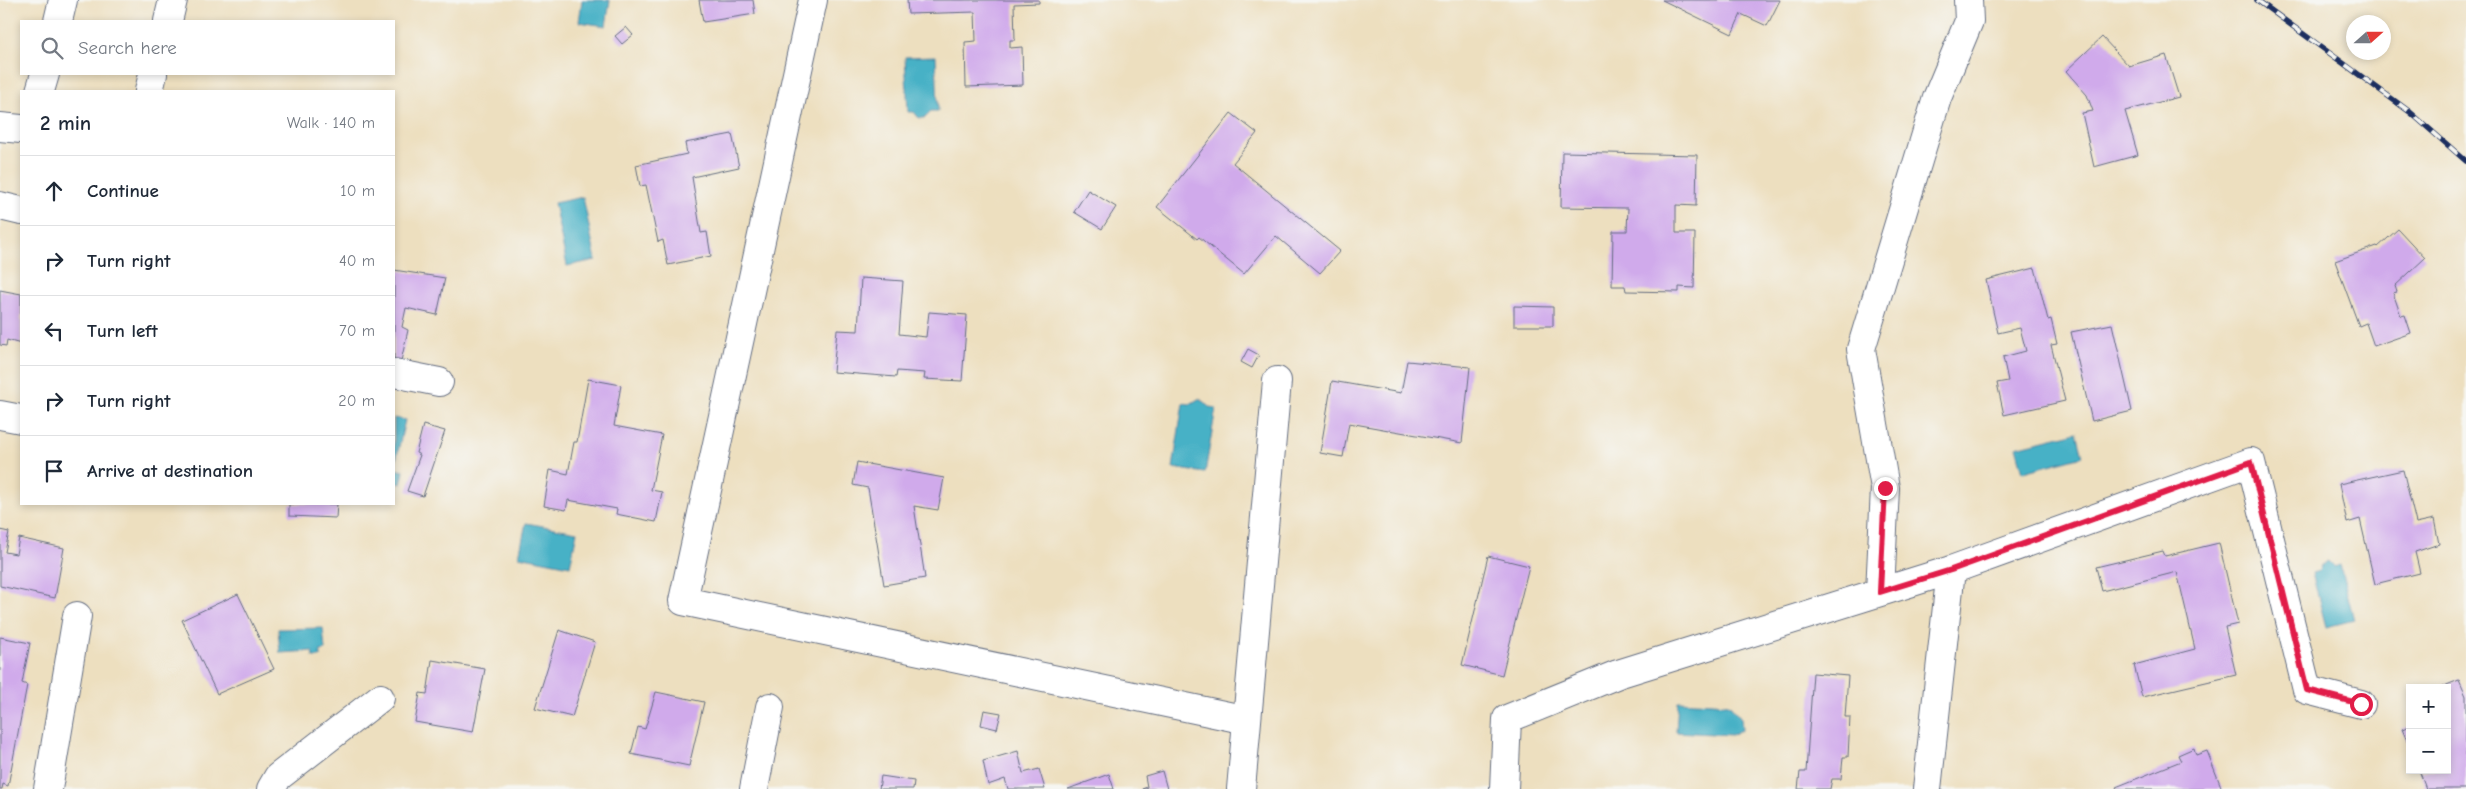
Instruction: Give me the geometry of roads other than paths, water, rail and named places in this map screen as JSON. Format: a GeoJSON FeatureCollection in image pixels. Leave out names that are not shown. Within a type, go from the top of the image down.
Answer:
{"type":"FeatureCollection","features":[{"type":"Feature","properties":{"kind":"street"},"geometry":{"type":"LineString","coordinates":[[58,20],[63,0]]}},
{"type":"Feature","properties":{"kind":"street"},"geometry":{"type":"LineString","coordinates":[[168,20],[173,0]]}},
{"type":"Feature","properties":{"kind":"street"},"geometry":{"type":"LineString","coordinates":[[813,0],[683,601],[1247,720]]}},
{"type":"Feature","properties":{"kind":"street"},"geometry":{"type":"LineString","coordinates":[[1880,592],[1885,488],[1861,349],[1936,98],[1969,21],[1968,0]]}},
{"type":"Feature","properties":{"kind":"street"},"geometry":{"type":"LineString","coordinates":[[40,90],[45,75]]}},
{"type":"Feature","properties":{"kind":"street"},"geometry":{"type":"LineString","coordinates":[[149,90],[153,75]]}},
{"type":"Feature","properties":{"kind":"street"},"geometry":{"type":"LineString","coordinates":[[0,127],[20,129]]}},
{"type":"Feature","properties":{"kind":"street"},"geometry":{"type":"LineString","coordinates":[[0,206],[20,211]]}},
{"type":"Feature","properties":{"kind":"street"},"geometry":{"type":"LineString","coordinates":[[395,373],[439,382]]}},
{"type":"Feature","properties":{"kind":"street"},"geometry":{"type":"LineString","coordinates":[[1241,789],[1277,381]]}},
{"type":"Feature","properties":{"kind":"street"},"geometry":{"type":"LineString","coordinates":[[0,415],[20,419]]}},
{"type":"Feature","properties":{"kind":"street"},"geometry":{"type":"LineString","coordinates":[[1504,789],[1507,719],[1618,674],[1951,570],[2251,462],[2307,690],[2361,704]]}},
{"type":"Feature","properties":{"kind":"street"},"geometry":{"type":"LineString","coordinates":[[1927,789],[1951,570]]}},
{"type":"Feature","properties":{"kind":"street"},"geometry":{"type":"LineString","coordinates":[[48,789],[76,616]]}},
{"type":"Feature","properties":{"kind":"street"},"geometry":{"type":"LineString","coordinates":[[271,789],[278,777],[380,698]]}},
{"type":"Feature","properties":{"kind":"street"},"geometry":{"type":"LineString","coordinates":[[754,789],[770,707]]}},
{"type":"Feature","properties":{"kind":"water"},"geometry":{"type":"Polygon","coordinates":[[[582,0],[610,0],[606,26],[579,22],[582,0]]]}},
{"type":"Feature","properties":{"kind":"water"},"geometry":{"type":"Polygon","coordinates":[[[936,56],[938,111],[931,111],[924,118],[919,118],[914,112],[908,112],[905,57],[936,56]]]}},
{"type":"Feature","properties":{"kind":"water"},"geometry":{"type":"Polygon","coordinates":[[[583,197],[596,260],[567,266],[554,203],[583,197]]]}},
{"type":"Feature","properties":{"kind":"water"},"geometry":{"type":"Polygon","coordinates":[[[1200,398],[1209,407],[1216,408],[1205,473],[1173,468],[1183,403],[1190,404],[1200,398]]]}},
{"type":"Feature","properties":{"kind":"water"},"geometry":{"type":"Polygon","coordinates":[[[395,418],[405,420],[395,465],[395,418]]]}},
{"type":"Feature","properties":{"kind":"water"},"geometry":{"type":"Polygon","coordinates":[[[2077,432],[2083,456],[2023,472],[2016,447],[2077,432]]]}},
{"type":"Feature","properties":{"kind":"water"},"geometry":{"type":"Polygon","coordinates":[[[395,469],[404,471],[401,484],[395,482],[395,469]]]}},
{"type":"Feature","properties":{"kind":"water"},"geometry":{"type":"Polygon","coordinates":[[[526,523],[577,532],[570,566],[519,556],[526,523]]]}},
{"type":"Feature","properties":{"kind":"water"},"geometry":{"type":"Polygon","coordinates":[[[2328,561],[2334,567],[2340,565],[2354,620],[2326,627],[2312,573],[2319,571],[2321,565],[2328,561]]]}},
{"type":"Feature","properties":{"kind":"water"},"geometry":{"type":"Polygon","coordinates":[[[323,628],[325,650],[321,651],[320,657],[313,657],[312,651],[280,653],[278,629],[323,628]]]}},
{"type":"Feature","properties":{"kind":"water"},"geometry":{"type":"Polygon","coordinates":[[[1678,701],[1729,704],[1741,718],[1742,729],[1732,735],[1676,732],[1678,701]]]}},
{"type":"Feature","properties":{"kind":"railway"},"geometry":{"type":"LineString","coordinates":[[2257,0],[2410,112],[2466,161]]}}]}
